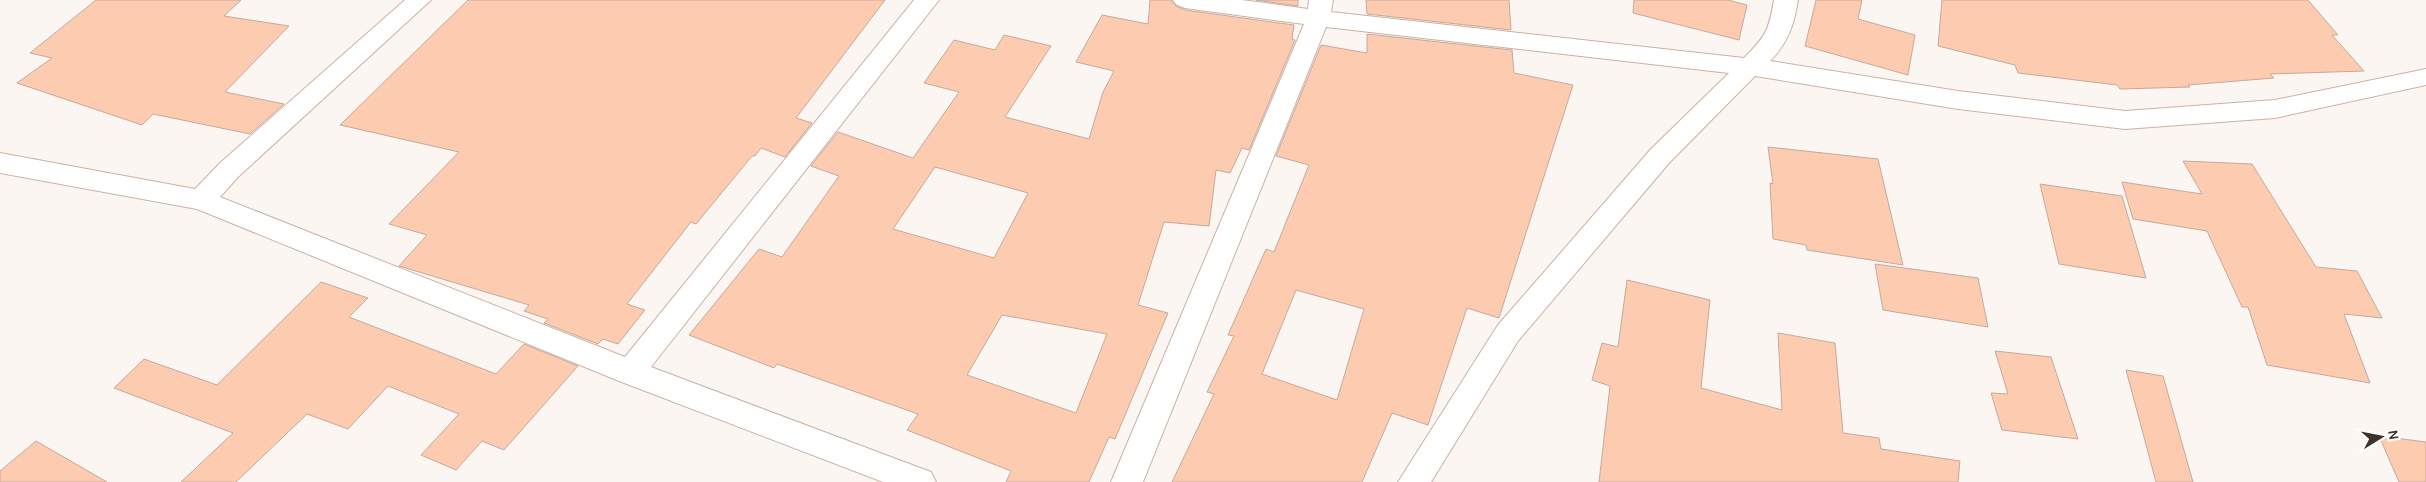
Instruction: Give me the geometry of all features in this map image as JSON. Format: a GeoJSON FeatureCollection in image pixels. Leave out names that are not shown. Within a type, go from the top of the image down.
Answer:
{"type":"FeatureCollection","features":[{"type":"Feature","properties":{"kind":"street"},"geometry":{"type":"LineString","coordinates":[[201,200],[229,170],[419,0]]}},
{"type":"Feature","properties":{"kind":"street"},"geometry":{"type":"LineString","coordinates":[[630,372],[927,0]]}},
{"type":"Feature","properties":{"kind":"street"},"geometry":{"type":"LineString","coordinates":[[1186,0],[1320,9],[1752,67],[1958,100],[2125,120],[2275,109],[2426,77]]}},
{"type":"Feature","properties":{"kind":"street"},"geometry":{"type":"LineString","coordinates":[[1414,482],[1508,333],[1660,156],[1752,67],[1773,44],[1782,24],[1786,0]]}},
{"type":"Feature","properties":{"kind":"street"},"geometry":{"type":"LineString","coordinates":[[1127,482],[1320,9]]}},
{"type":"Feature","properties":{"kind":"street"},"geometry":{"type":"LineString","coordinates":[[0,163],[201,200],[630,372],[920,482]]}},
{"type":"Feature","properties":{"kind":"building"},"geometry":{"type":"Polygon","coordinates":[[[96,0],[241,0],[224,16],[289,26],[225,92],[284,104],[250,134],[153,114],[142,125],[17,83],[52,58],[30,53],[96,0]]]}},
{"type":"Feature","properties":{"kind":"building"},"geometry":{"type":"Polygon","coordinates":[[[468,0],[885,0],[796,118],[812,123],[785,157],[761,148],[755,156],[752,156],[696,224],[691,222],[627,304],[645,310],[618,344],[603,339],[598,344],[544,323],[548,319],[524,311],[529,305],[399,266],[427,235],[389,224],[459,152],[340,125],[468,0]]]}},
{"type":"Feature","properties":{"kind":"building"},"geometry":{"type":"Polygon","coordinates":[[[1150,0],[1171,0],[1176,6],[1185,10],[1294,25],[1292,39],[1295,40],[1249,150],[1242,148],[1230,173],[1216,170],[1209,226],[1164,222],[1138,305],[1168,313],[1115,439],[1109,437],[1089,482],[1006,482],[1011,471],[907,430],[918,414],[777,364],[774,368],[689,335],[759,249],[782,257],[839,176],[811,166],[838,132],[913,158],[959,92],[924,83],[954,40],[995,50],[1004,35],[1051,46],[1005,117],[1089,139],[1103,92],[1114,71],[1076,62],[1102,15],[1148,24],[1150,0]],[[935,167],[893,229],[994,258],[1028,193],[935,167]],[[1002,315],[967,375],[1076,413],[1107,334],[1002,315]]]}},
{"type":"Feature","properties":{"kind":"building"},"geometry":{"type":"Polygon","coordinates":[[[1256,0],[1298,0],[1298,6],[1256,0]]]}},
{"type":"Feature","properties":{"kind":"building"},"geometry":{"type":"Polygon","coordinates":[[[1366,0],[1509,0],[1511,30],[1367,14],[1366,0]]]}},
{"type":"Feature","properties":{"kind":"building"},"geometry":{"type":"Polygon","coordinates":[[[1634,0],[1728,0],[1747,5],[1739,40],[1633,13],[1634,0]]]}},
{"type":"Feature","properties":{"kind":"building"},"geometry":{"type":"Polygon","coordinates":[[[1816,0],[1862,0],[1858,19],[1915,35],[1908,75],[1805,46],[1816,0]]]}},
{"type":"Feature","properties":{"kind":"building"},"geometry":{"type":"Polygon","coordinates":[[[1942,0],[2308,0],[2338,35],[2332,35],[2364,71],[2270,74],[2274,78],[2188,85],[2190,87],[2120,89],[2117,85],[2018,73],[2015,65],[1938,46],[1942,0]]]}},
{"type":"Feature","properties":{"kind":"building"},"geometry":{"type":"Polygon","coordinates":[[[1367,34],[1512,50],[1514,73],[1573,85],[1499,318],[1467,308],[1428,425],[1392,413],[1362,482],[1172,482],[1214,394],[1207,392],[1234,336],[1228,335],[1266,249],[1274,252],[1309,165],[1276,156],[1321,45],[1367,53],[1367,34]],[[1296,290],[1262,374],[1337,400],[1364,309],[1296,290]]]}},
{"type":"Feature","properties":{"kind":"building"},"geometry":{"type":"Polygon","coordinates":[[[1768,147],[1878,159],[1903,265],[1807,250],[1806,245],[1773,239],[1770,183],[1773,184],[1768,147]]]}},
{"type":"Feature","properties":{"kind":"building"},"geometry":{"type":"Polygon","coordinates":[[[2183,161],[2252,164],[2316,267],[2357,271],[2382,318],[2344,314],[2370,383],[2267,365],[2248,307],[2242,307],[2207,231],[2133,219],[2122,182],[2202,194],[2183,161]]]}},
{"type":"Feature","properties":{"kind":"building"},"geometry":{"type":"Polygon","coordinates":[[[2040,184],[2122,196],[2146,278],[2059,264],[2040,184]]]}},
{"type":"Feature","properties":{"kind":"building"},"geometry":{"type":"Polygon","coordinates":[[[1875,264],[1978,278],[1988,327],[1883,310],[1875,264]]]}},
{"type":"Feature","properties":{"kind":"building"},"geometry":{"type":"Polygon","coordinates":[[[1627,280],[1710,300],[1701,388],[1782,410],[1778,333],[1835,343],[1843,433],[1879,438],[1881,449],[1960,461],[1958,482],[1599,482],[1610,386],[1592,380],[1602,343],[1618,347],[1627,280]]]}},
{"type":"Feature","properties":{"kind":"building"},"geometry":{"type":"Polygon","coordinates":[[[321,282],[368,298],[349,317],[496,374],[524,344],[578,366],[504,450],[482,441],[456,470],[421,455],[459,414],[388,386],[348,429],[307,414],[236,482],[181,482],[233,433],[114,388],[144,359],[217,385],[321,282]]]}},
{"type":"Feature","properties":{"kind":"building"},"geometry":{"type":"Polygon","coordinates":[[[1995,351],[2051,357],[2078,439],[2002,430],[1991,393],[2008,394],[1995,351]]]}},
{"type":"Feature","properties":{"kind":"building"},"geometry":{"type":"Polygon","coordinates":[[[2126,370],[2163,376],[2193,482],[2156,482],[2126,370]]]}},
{"type":"Feature","properties":{"kind":"building"},"geometry":{"type":"Polygon","coordinates":[[[2379,436],[2426,442],[2426,482],[2399,482],[2379,436]]]}},
{"type":"Feature","properties":{"kind":"building"},"geometry":{"type":"Polygon","coordinates":[[[36,441],[107,482],[0,482],[0,471],[36,441]]]}}]}
